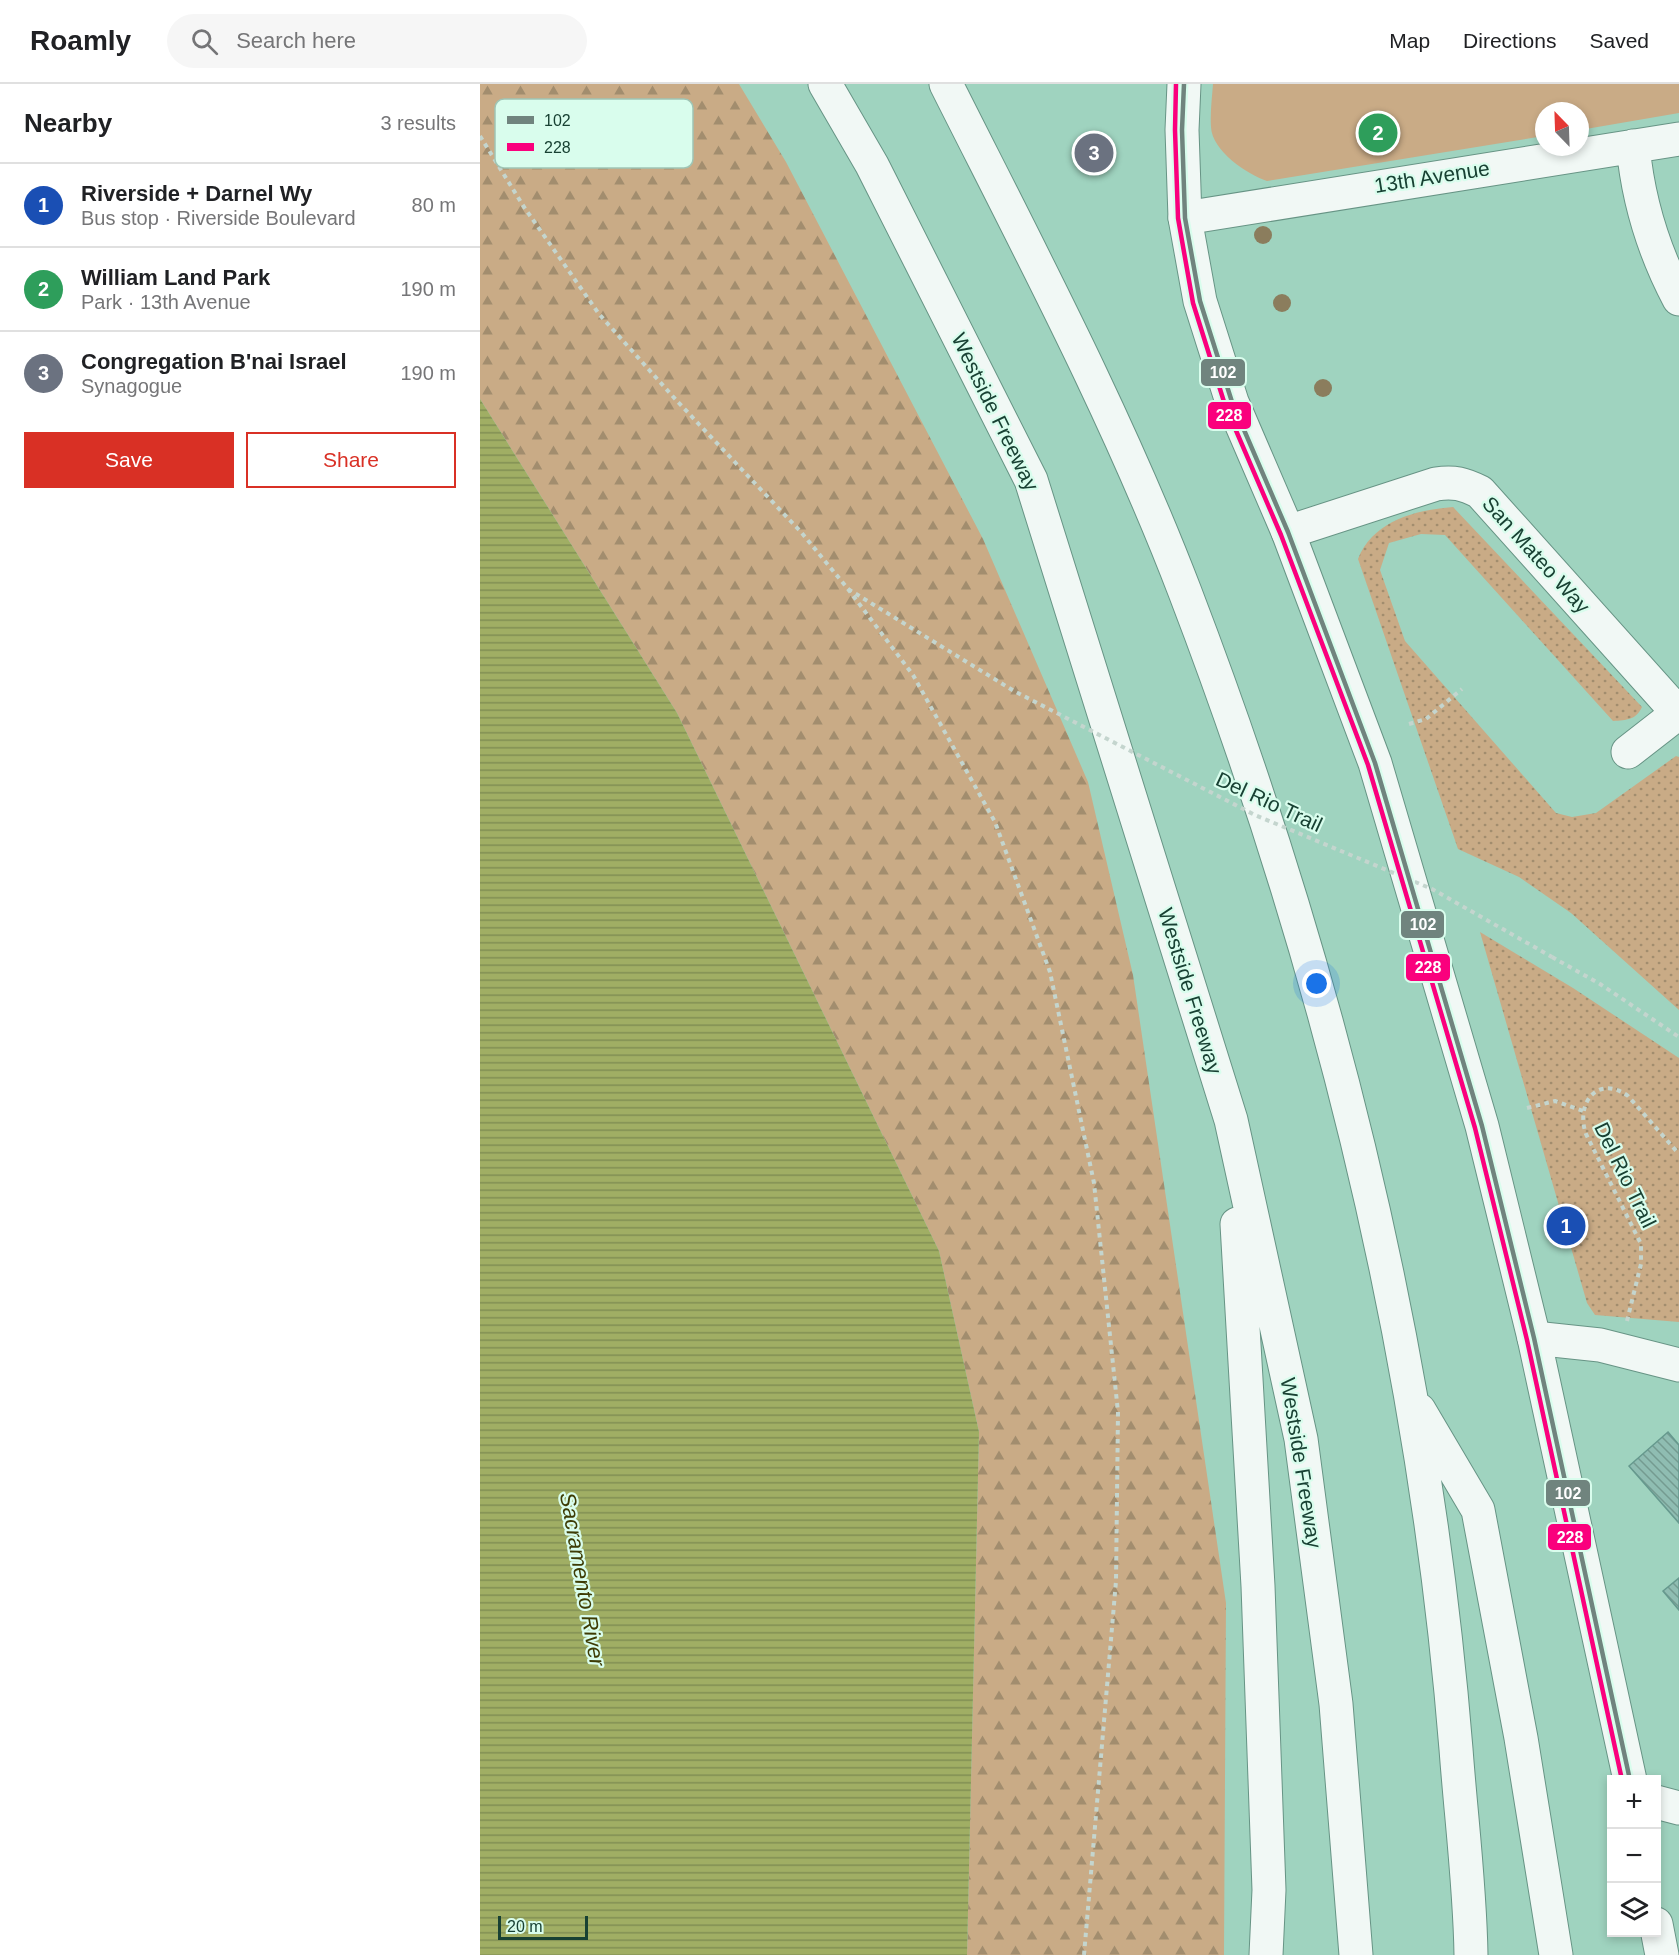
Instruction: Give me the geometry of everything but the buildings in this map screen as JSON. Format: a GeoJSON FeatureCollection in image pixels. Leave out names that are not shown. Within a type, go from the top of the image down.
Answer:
{"type":"FeatureCollection","features":[{"type":"Feature","properties":{"kind":"main road","name":"Westside Freeway"},"geometry":{"type":"LineString","coordinates":[[825,84],[872,165],[1031,480],[1231,1120],[1301,1439],[1336,1704],[1356,1955]]}},
{"type":"Feature","properties":{"kind":"main road"},"geometry":{"type":"LineString","coordinates":[[946,84],[1087,364],[1184,589],[1267,820],[1336,1055],[1402,1341],[1446,1632],[1470,1955]]}},
{"type":"Feature","properties":{"kind":"main road"},"geometry":{"type":"LineString","coordinates":[[1184,84],[1182,130],[1185,218],[1200,301],[1232,402],[1288,532],[1375,763],[1482,1126],[1534,1338],[1629,1775]]}},
{"type":"Feature","properties":{"kind":"main road","name":"13th Avenue"},"geometry":{"type":"LineString","coordinates":[[1185,218],[1679,139]]}},
{"type":"Feature","properties":{"kind":"main road"},"geometry":{"type":"LineString","coordinates":[[1633,146],[1636,180],[1644,214],[1679,299]]}},
{"type":"Feature","properties":{"kind":"main road","name":"San Mateo Way"},"geometry":{"type":"LineString","coordinates":[[1288,532],[1436,484],[1452,481],[1465,484],[1480,492],[1678,714]]}},
{"type":"Feature","properties":{"kind":"main road"},"geometry":{"type":"LineString","coordinates":[[1628,752],[1678,714]]}},
{"type":"Feature","properties":{"kind":"main road"},"geometry":{"type":"LineString","coordinates":[[1231,1120],[1258,1586],[1269,1890],[1266,1955]]}},
{"type":"Feature","properties":{"kind":"main road"},"geometry":{"type":"LineString","coordinates":[[1534,1338],[1600,1345],[1679,1365]]}},
{"type":"Feature","properties":{"kind":"main road"},"geometry":{"type":"LineString","coordinates":[[1410,1396],[1478,1510],[1521,1738],[1556,1955]]}},
{"type":"Feature","properties":{"kind":"main road"},"geometry":{"type":"LineString","coordinates":[[1661,1803],[1679,1808]]}},
{"type":"Feature","properties":{"kind":"main road"},"geometry":{"type":"LineString","coordinates":[[1659,1937],[1662,1955]]}},
{"type":"Feature","properties":{"kind":"path"},"geometry":{"type":"LineString","coordinates":[[480,136],[495,160]]}},
{"type":"Feature","properties":{"kind":"path"},"geometry":{"type":"LineString","coordinates":[[500,168],[524,207],[599,314],[677,401],[801,532],[848,589],[913,675],[995,822],[1050,972],[1094,1183],[1118,1412],[1116,1581],[1084,1955]]}},
{"type":"Feature","properties":{"kind":"path","name":"Del Rio Trail"},"geometry":{"type":"LineString","coordinates":[[848,589],[1014,691],[1255,815],[1432,889],[1600,984],[1679,1037]]}},
{"type":"Feature","properties":{"kind":"path"},"geometry":{"type":"LineString","coordinates":[[1409,724],[1426,719],[1462,689]]}},
{"type":"Feature","properties":{"kind":"path","name":"Del Rio Trail"},"geometry":{"type":"LineString","coordinates":[[1618,1349],[1641,1264],[1641,1244],[1586,1134],[1582,1122],[1586,1100],[1606,1089],[1620,1090],[1628,1096],[1679,1154]]}},
{"type":"Feature","properties":{"kind":"path"},"geometry":{"type":"LineString","coordinates":[[1527,1108],[1555,1101],[1583,1111]]}},
{"type":"Feature","properties":{"kind":"green space"},"geometry":{"type":"Polygon","coordinates":[[[480,84],[739,84],[786,162],[983,539],[1088,782],[1133,975],[1226,1603],[1224,1955],[967,1955],[979,1432],[939,1251],[677,713],[480,399],[480,84]]]}},
{"type":"Feature","properties":{"kind":"green space"},"geometry":{"type":"Polygon","coordinates":[[[1213,84],[1679,84],[1679,113],[1589,128],[1589,102],[1535,102],[1535,137],[1267,181],[1241,167],[1217,145],[1211,127],[1213,84]]]}},
{"type":"Feature","properties":{"kind":"green space"},"geometry":{"type":"Polygon","coordinates":[[[1453,507],[1642,707],[1634,717],[1613,721],[1445,535],[1421,534],[1389,543],[1380,570],[1405,641],[1556,813],[1572,817],[1596,813],[1676,756],[1679,757],[1679,1010],[1571,913],[1519,877],[1458,849],[1358,559],[1374,535],[1397,520],[1424,511],[1453,507]]]}},
{"type":"Feature","properties":{"kind":"green space"},"geometry":{"type":"Polygon","coordinates":[[[1480,932],[1573,988],[1679,1058],[1679,1322],[1595,1315],[1587,1303],[1480,932]]]}},
{"type":"Feature","properties":{"kind":"water","name":"Sacramento River"},"geometry":{"type":"Polygon","coordinates":[[[480,399],[677,713],[939,1251],[979,1432],[967,1955],[480,1955],[480,399]]]}},
{"type":"Feature","properties":{"kind":"transit line","name":"228"},"geometry":{"type":"LineString","coordinates":[[1176,84],[1178,218],[1193,303],[1225,405],[1281,535],[1368,765],[1475,1128],[1527,1340],[1621,1775]]}},
{"type":"Feature","properties":{"kind":"transit line","name":"102"},"geometry":{"type":"LineString","coordinates":[[1184,84],[1182,130],[1185,218],[1200,301],[1232,402],[1288,532],[1375,763],[1482,1126],[1534,1338],[1629,1775]]}},
{"type":"Feature","properties":{"kind":"place","name":"William Land Park"},"geometry":{"type":"Point","coordinates":[1378,133]}},
{"type":"Feature","properties":{"kind":"place","name":"Congregation B'nai Israel"},"geometry":{"type":"Point","coordinates":[1094,153]}},
{"type":"Feature","properties":{"kind":"place","name":"Riverside + Darnel Wy"},"geometry":{"type":"Point","coordinates":[1566,1226]}}]}
